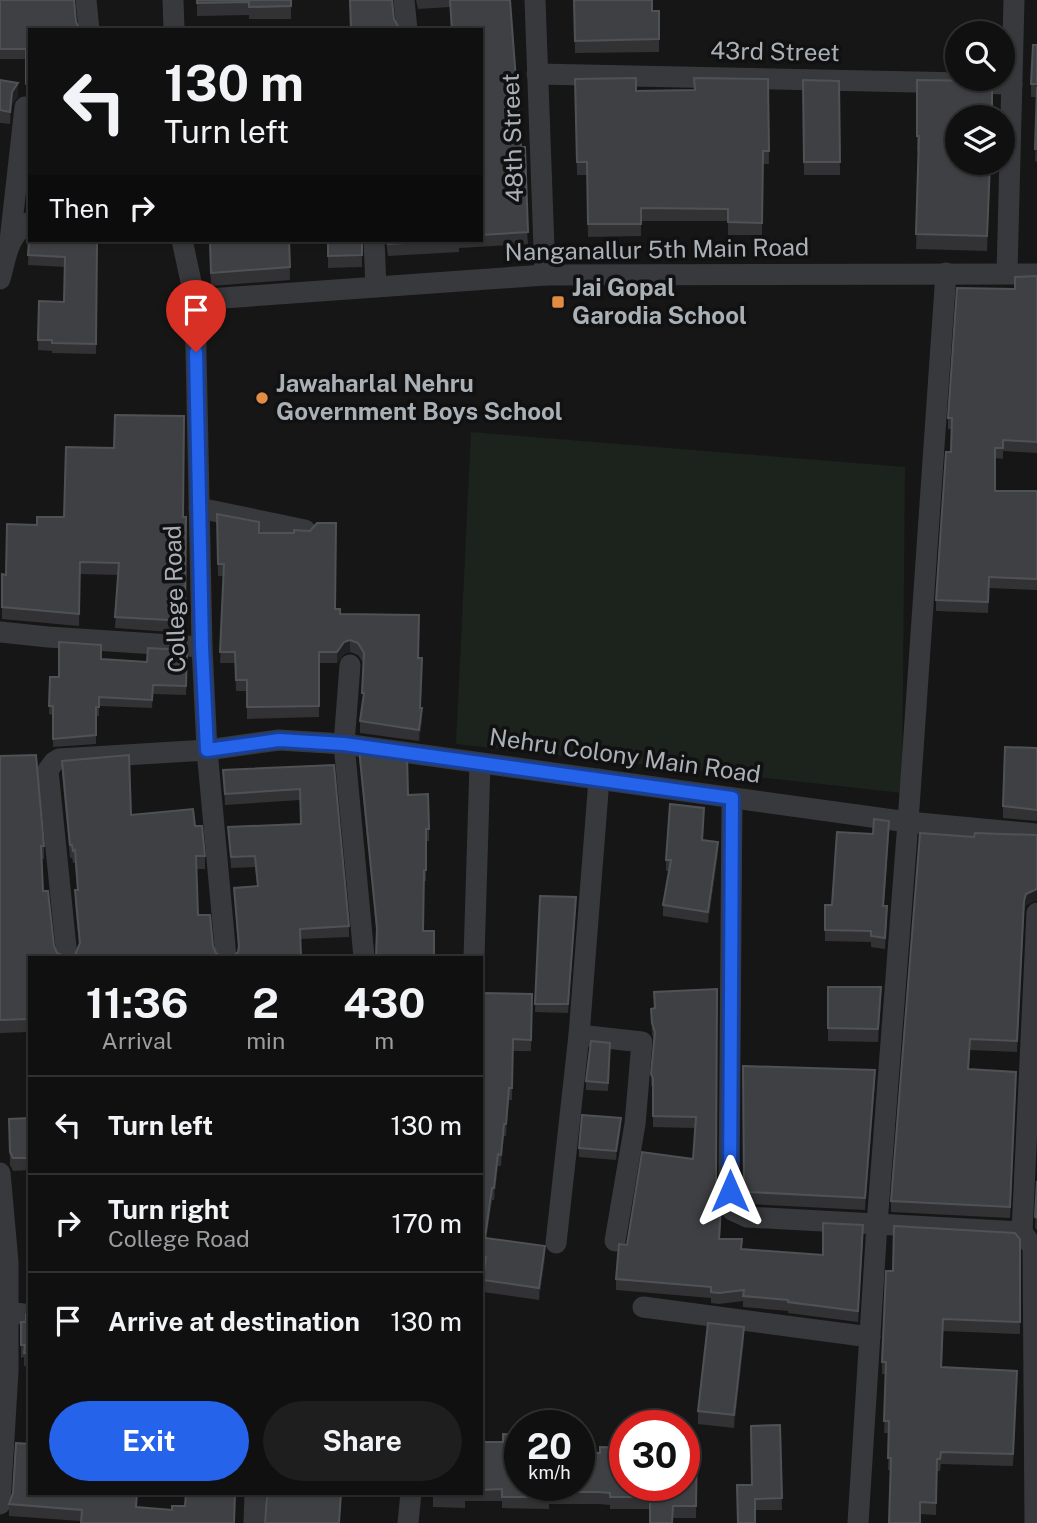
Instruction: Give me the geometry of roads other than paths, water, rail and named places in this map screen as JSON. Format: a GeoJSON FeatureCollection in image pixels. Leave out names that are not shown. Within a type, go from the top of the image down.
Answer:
{"type":"FeatureCollection","features":[{"type":"Feature","properties":{"kind":"street"},"geometry":{"type":"LineString","coordinates":[[86,0],[89,28]]}},
{"type":"Feature","properties":{"kind":"street"},"geometry":{"type":"LineString","coordinates":[[173,0],[174,28]]}},
{"type":"Feature","properties":{"kind":"street"},"geometry":{"type":"LineString","coordinates":[[404,0],[407,28]]}},
{"type":"Feature","properties":{"kind":"street","name":"48th Street"},"geometry":{"type":"LineString","coordinates":[[535,0],[545,275]]}},
{"type":"Feature","properties":{"kind":"street"},"geometry":{"type":"LineString","coordinates":[[1014,0],[1014,21]]}},
{"type":"Feature","properties":{"kind":"street","name":"43rd Street"},"geometry":{"type":"LineString","coordinates":[[537,74],[945,83]]}},
{"type":"Feature","properties":{"kind":"street"},"geometry":{"type":"LineString","coordinates":[[1007,273],[1012,91]]}},
{"type":"Feature","properties":{"kind":"street"},"geometry":{"type":"LineString","coordinates":[[0,279],[19,231],[25,107]]}},
{"type":"Feature","properties":{"kind":"street","name":"College Road"},"geometry":{"type":"LineString","coordinates":[[182,242],[195,300],[202,647],[207,750],[226,956]]}},
{"type":"Feature","properties":{"kind":"street"},"geometry":{"type":"LineString","coordinates":[[374,242],[376,287]]}},
{"type":"Feature","properties":{"kind":"street"},"geometry":{"type":"LineString","coordinates":[[859,1523],[877,1224],[946,273]]}},
{"type":"Feature","properties":{"kind":"street","name":"Nanganallur 5th Main Road"},"geometry":{"type":"LineString","coordinates":[[195,300],[545,275],[1037,274]]}},
{"type":"Feature","properties":{"kind":"street"},"geometry":{"type":"LineString","coordinates":[[199,508],[305,530]]}},
{"type":"Feature","properties":{"kind":"street"},"geometry":{"type":"LineString","coordinates":[[0,632],[48,638],[202,647]]}},
{"type":"Feature","properties":{"kind":"street"},"geometry":{"type":"LineString","coordinates":[[350,665],[344,744],[364,956]]}},
{"type":"Feature","properties":{"kind":"street","name":"Nehru Colony Main Road"},"geometry":{"type":"LineString","coordinates":[[67,956],[48,780],[50,765],[59,759],[207,750],[279,740],[344,744],[908,822],[1037,834]]}},
{"type":"Feature","properties":{"kind":"street"},"geometry":{"type":"LineString","coordinates":[[474,956],[480,763]]}},
{"type":"Feature","properties":{"kind":"street"},"geometry":{"type":"LineString","coordinates":[[556,1243],[579,1035],[599,779]]}},
{"type":"Feature","properties":{"kind":"street"},"geometry":{"type":"LineString","coordinates":[[732,798],[732,1210],[747,1217],[877,1224],[1031,1242]]}},
{"type":"Feature","properties":{"kind":"street"},"geometry":{"type":"LineString","coordinates":[[1035,1523],[1031,1242],[1037,913]]}},
{"type":"Feature","properties":{"kind":"street"},"geometry":{"type":"LineString","coordinates":[[579,1035],[642,1042],[635,1124],[615,1241]]}},
{"type":"Feature","properties":{"kind":"street"},"geometry":{"type":"LineString","coordinates":[[0,1173],[8,1262],[8,1371],[0,1504]]}},
{"type":"Feature","properties":{"kind":"street"},"geometry":{"type":"LineString","coordinates":[[643,1307],[870,1337]]}},
{"type":"Feature","properties":{"kind":"street"},"geometry":{"type":"LineString","coordinates":[[8,1312],[28,1315]]}},
{"type":"Feature","properties":{"kind":"street"},"geometry":{"type":"LineString","coordinates":[[254,1523],[255,1495]]}},
{"type":"Feature","properties":{"kind":"street"},"geometry":{"type":"LineString","coordinates":[[408,1523],[411,1495]]}},
{"type":"Feature","properties":{"kind":"place","name":"Jai Gopal Garodia School"},"geometry":{"type":"Point","coordinates":[558,302]}},
{"type":"Feature","properties":{"kind":"place","name":"Jawaharlal Nehru Government Boys School"},"geometry":{"type":"Point","coordinates":[262,398]}}]}
